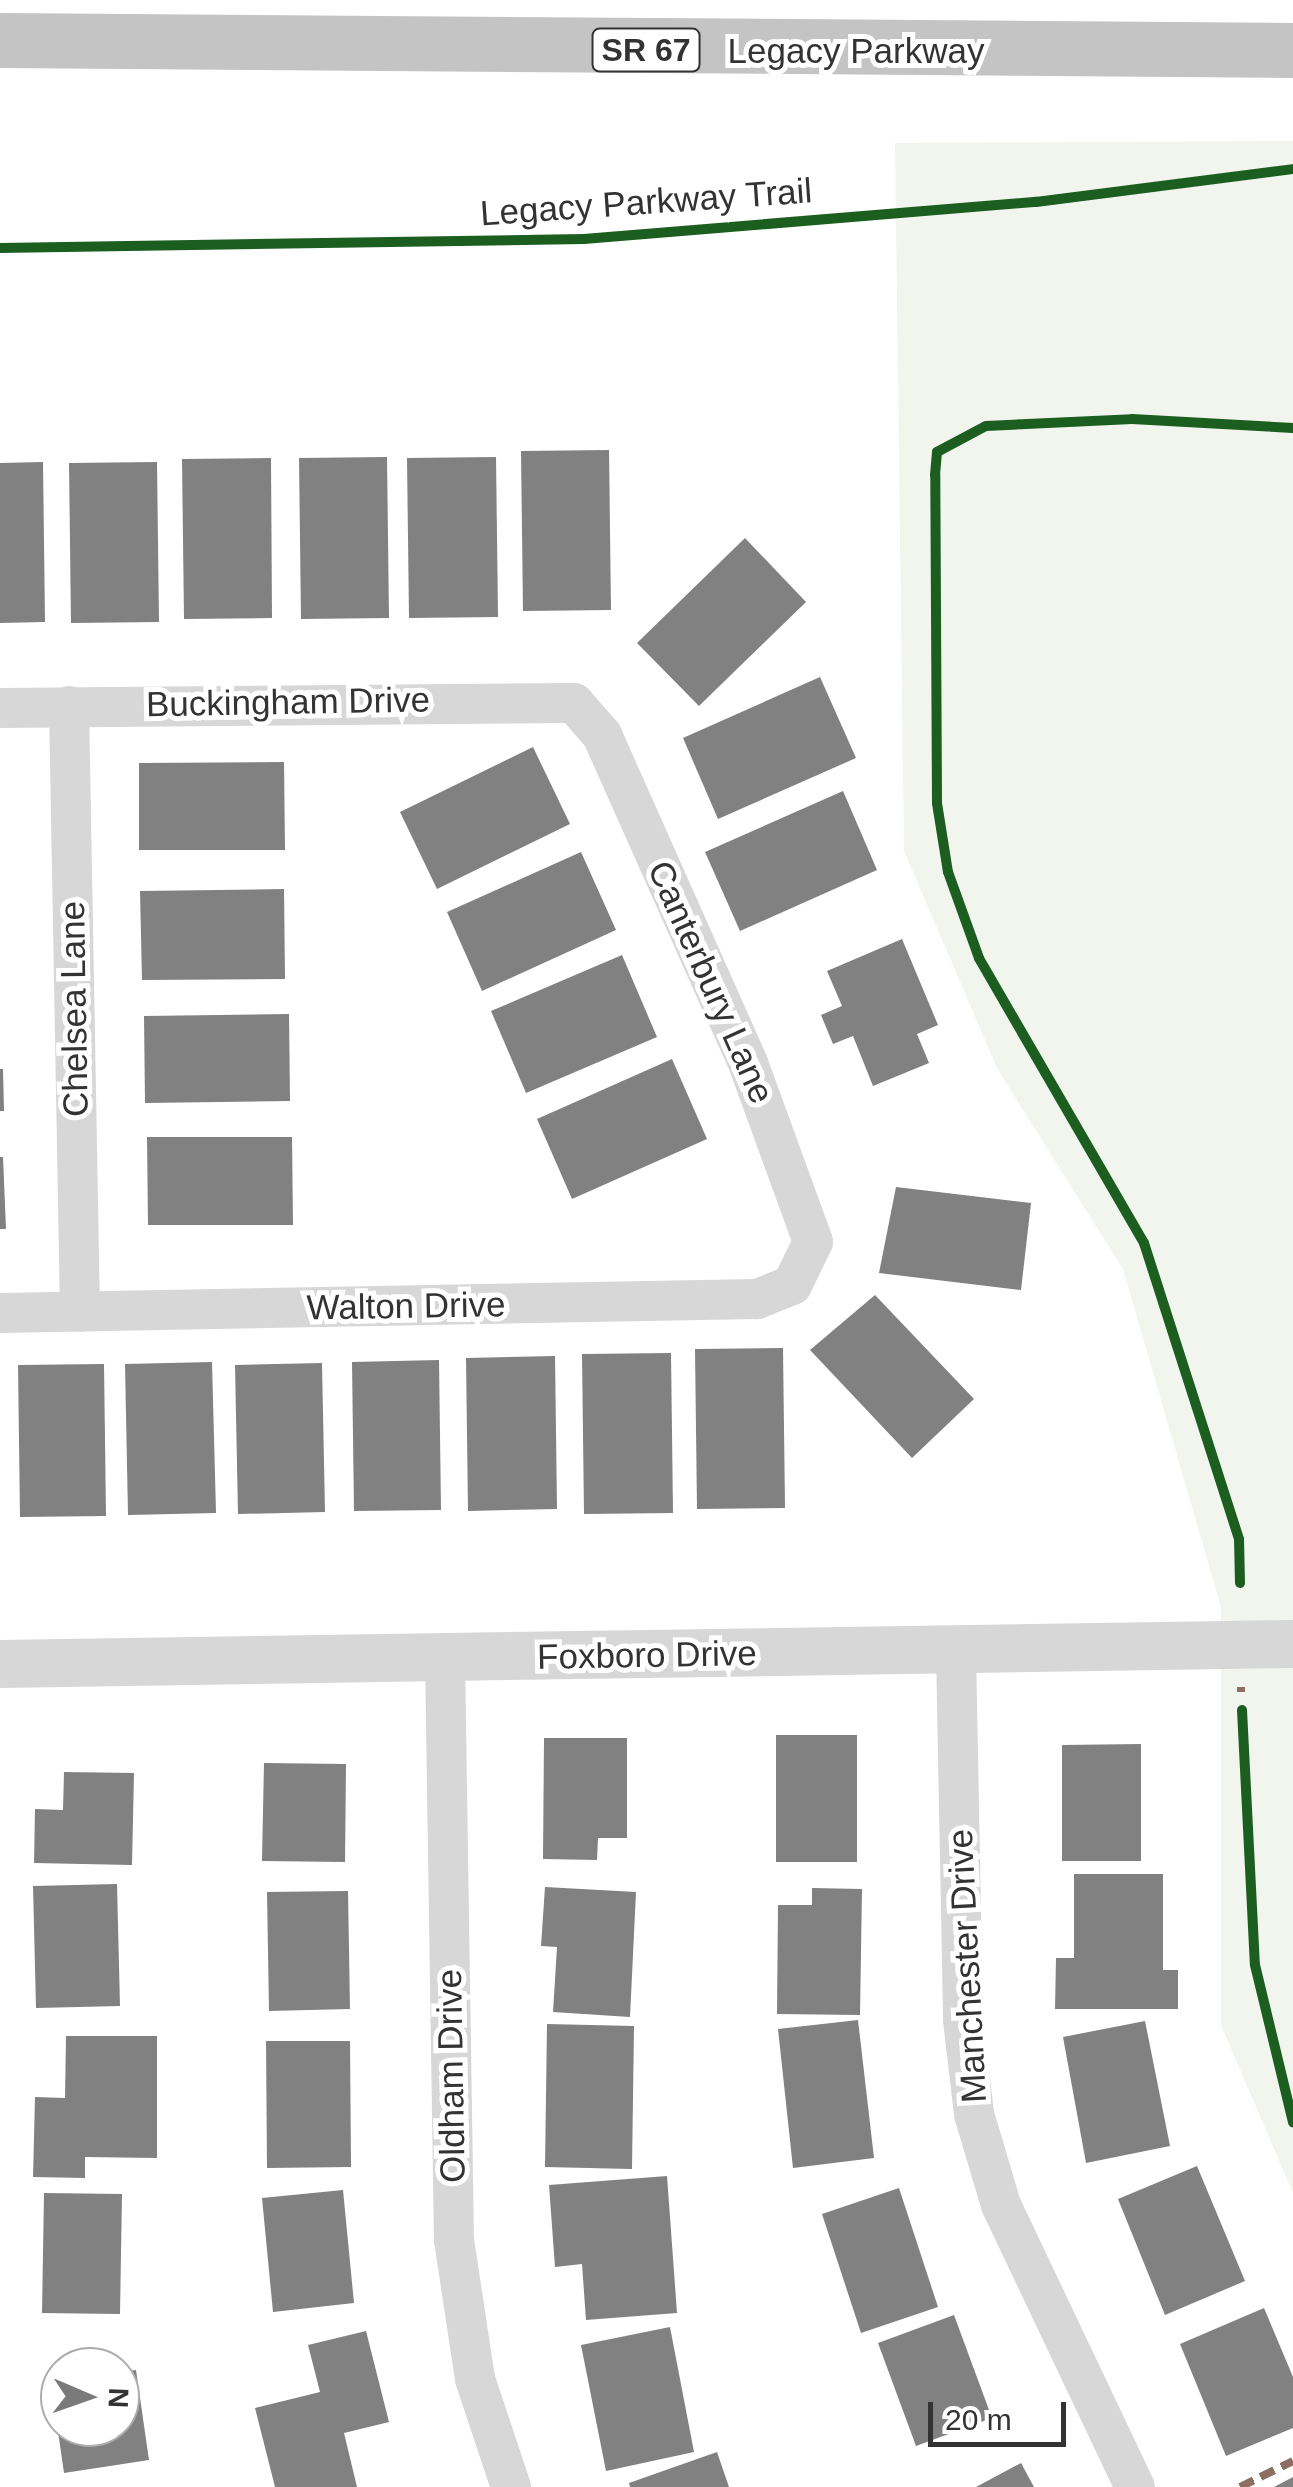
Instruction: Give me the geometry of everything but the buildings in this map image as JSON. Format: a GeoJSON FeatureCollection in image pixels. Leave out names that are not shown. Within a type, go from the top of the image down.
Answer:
{"type":"FeatureCollection","features":[{"type":"Feature","properties":{"kind":"highway","name":"Legacy Parkway"},"geometry":{"type":"LineString","coordinates":[[0,40],[1293,50]]}},
{"type":"Feature","properties":{"kind":"street","name":"Buckingham Drive"},"geometry":{"type":"LineString","coordinates":[[0,708],[574,703]]}},
{"type":"Feature","properties":{"kind":"street","name":"Canterbury Lane"},"geometry":{"type":"LineString","coordinates":[[574,703],[602,735],[809,1211],[803,1272]]}},
{"type":"Feature","properties":{"kind":"street","name":"Chelsea Lane"},"geometry":{"type":"LineString","coordinates":[[68,706],[80,1312]]}},
{"type":"Feature","properties":{"kind":"street","name":"Walton Drive"},"geometry":{"type":"LineString","coordinates":[[0,1313],[739,1300],[775,1294],[803,1272]]}},
{"type":"Feature","properties":{"kind":"street","name":"Foxboro Drive"},"geometry":{"type":"LineString","coordinates":[[0,1664],[1293,1644]]}},
{"type":"Feature","properties":{"kind":"street","name":"Manchester Drive"},"geometry":{"type":"LineString","coordinates":[[956,1651],[963,2020],[974,2114],[1001,2204],[1135,2487]]}},
{"type":"Feature","properties":{"kind":"street","name":"Oldham Drive"},"geometry":{"type":"LineString","coordinates":[[445,1657],[454,2240],[475,2378],[510,2487]]}},
{"type":"Feature","properties":{"kind":"shaded area"},"geometry":{"type":"Polygon","coordinates":[[[1293,141],[1293,2193],[1221,2025],[1221,1607],[1123,1269],[998,1070],[904,851],[895,143],[1293,141]]]}},
{"type":"Feature","properties":{"kind":"marked path"},"geometry":{"type":"LineString","coordinates":[[1241,1687],[1241,1692]]}},
{"type":"Feature","properties":{"kind":"marked path"},"geometry":{"type":"LineString","coordinates":[[1240,2487],[1293,2461]]}},
{"type":"Feature","properties":{"kind":"cycle path","name":"Legacy Parkway Trail"},"geometry":{"type":"LineString","coordinates":[[0,248],[584,239],[1036,202],[1293,169]]}},
{"type":"Feature","properties":{"kind":"cycle path"},"geometry":{"type":"LineString","coordinates":[[1240,1583],[1239,1539],[1144,1243],[979,958],[948,872],[937,803],[935,475],[937,452],[986,426],[1132,419],[1293,428]]}},
{"type":"Feature","properties":{"kind":"cycle path"},"geometry":{"type":"LineString","coordinates":[[1242,1710],[1255,1965],[1293,2122]]}}]}
